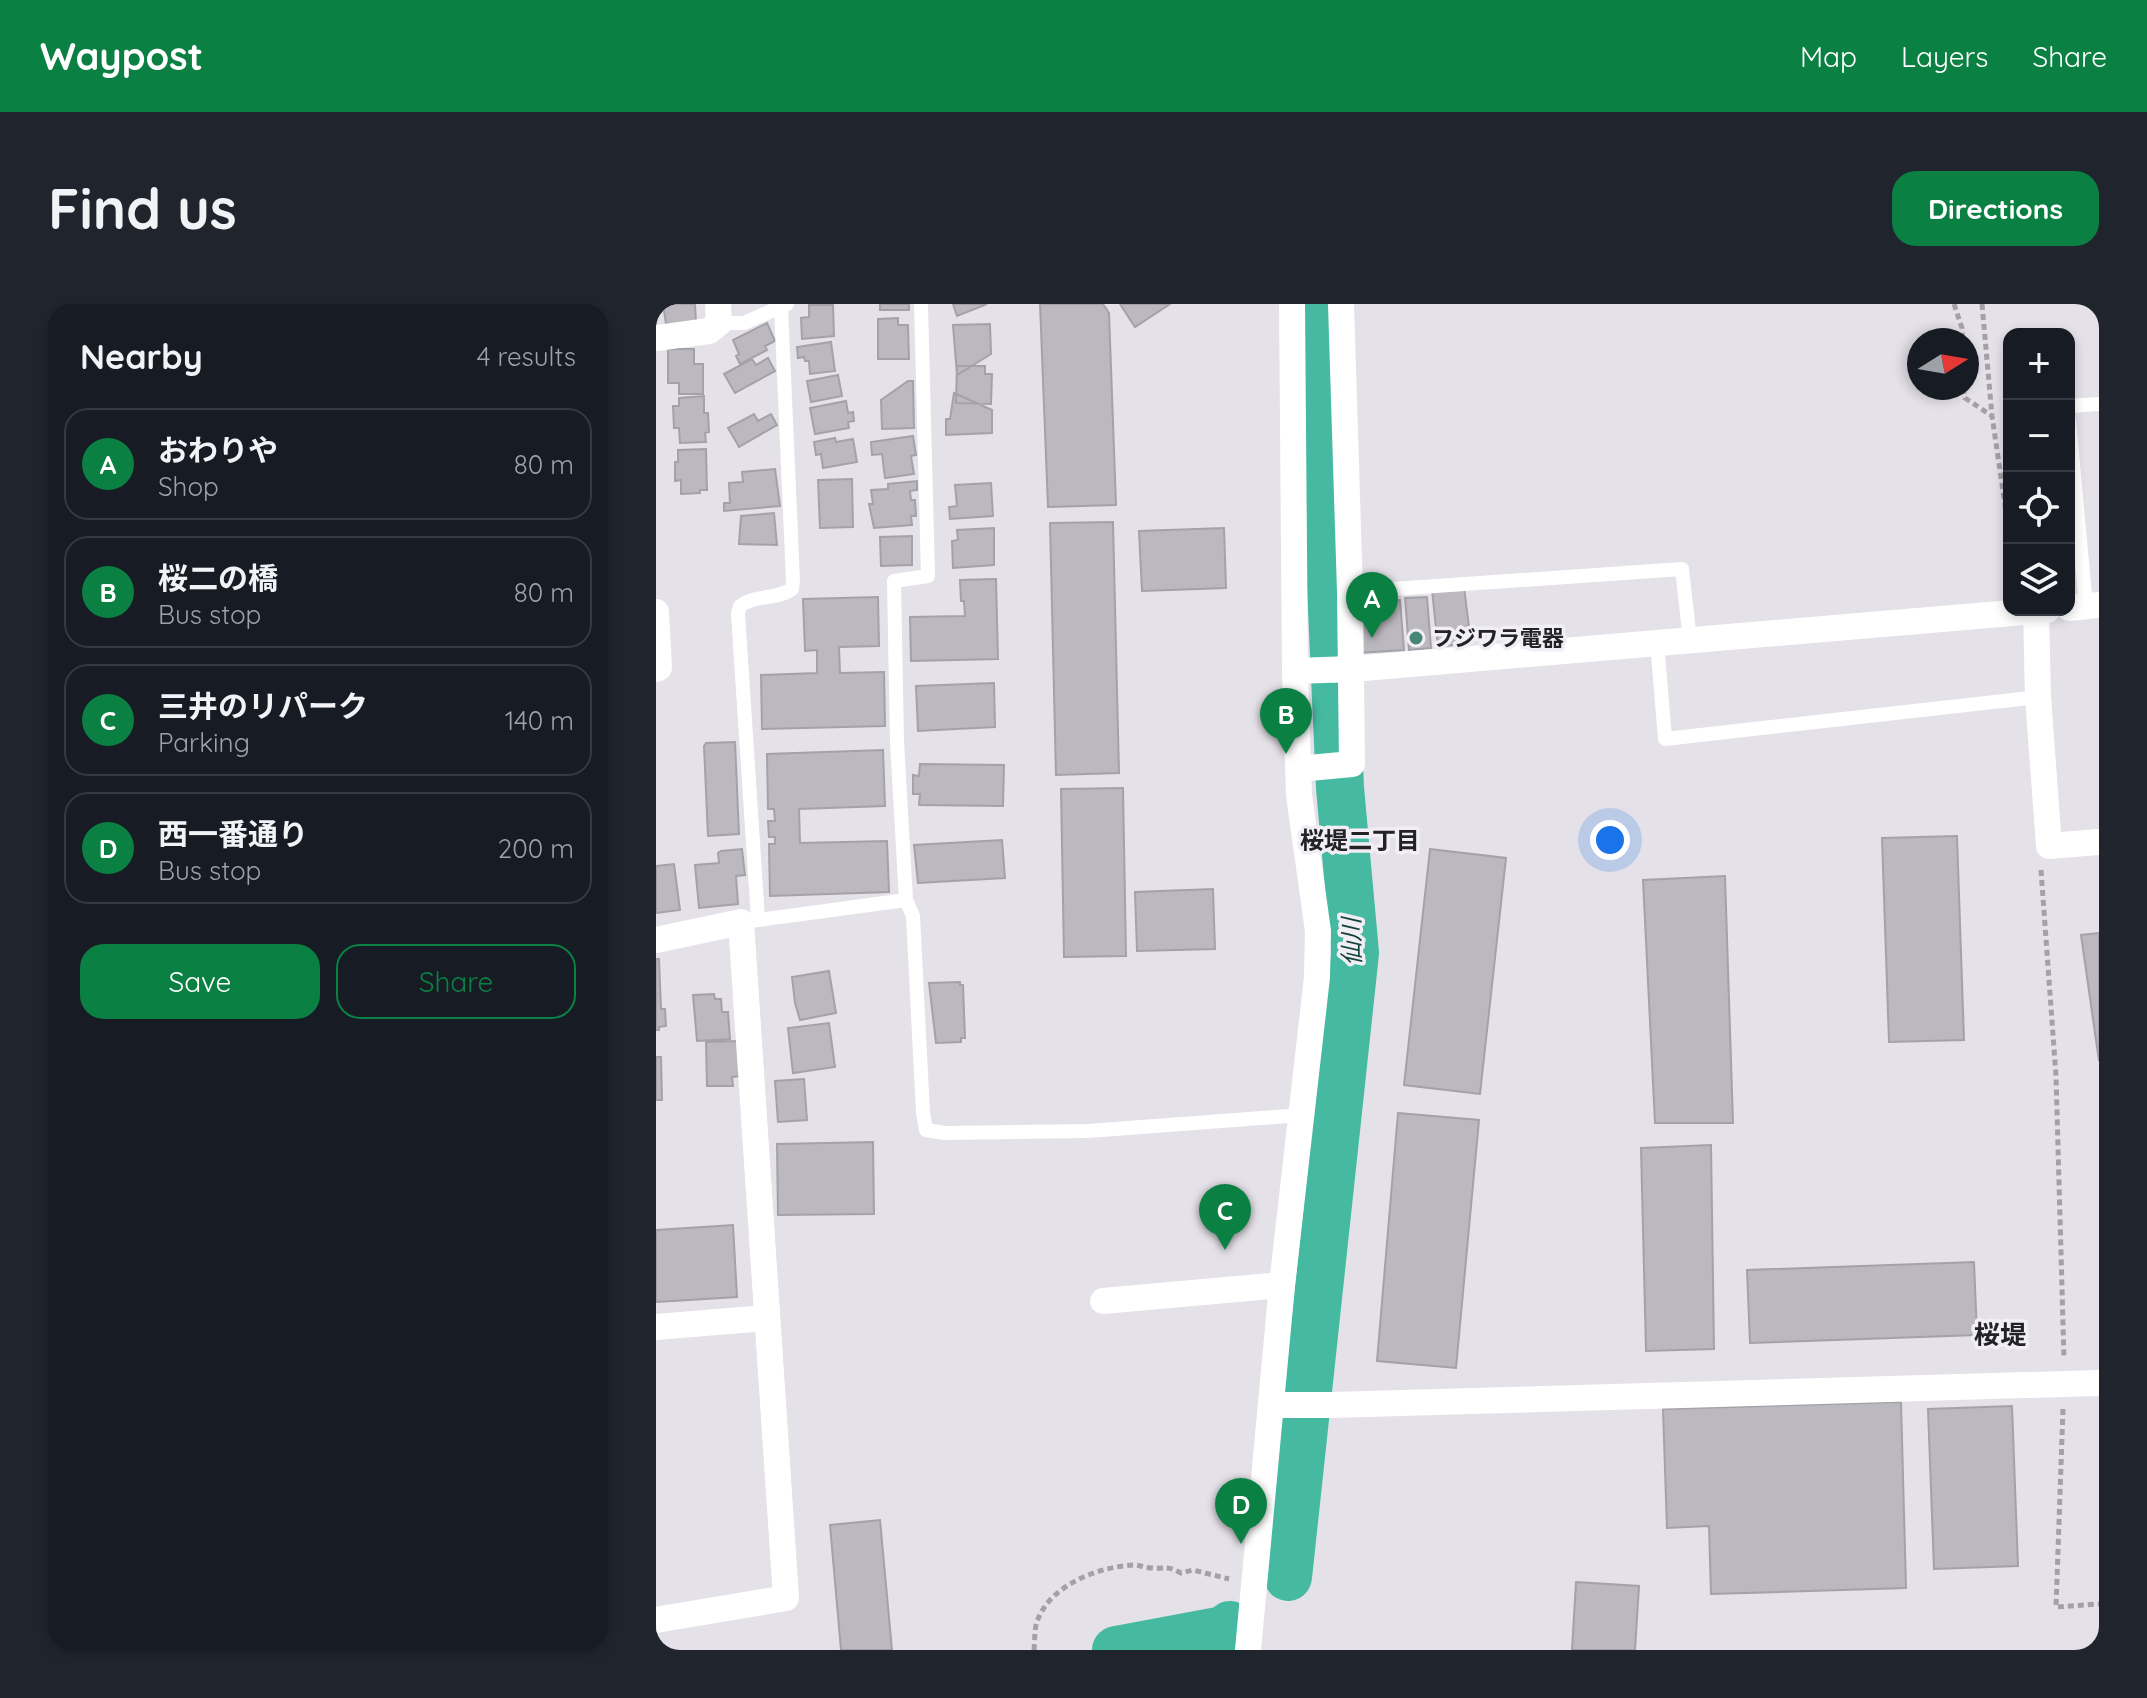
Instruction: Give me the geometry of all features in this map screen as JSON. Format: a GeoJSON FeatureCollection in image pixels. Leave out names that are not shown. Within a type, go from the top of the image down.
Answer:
{"type":"FeatureCollection","features":[{"type":"Feature","properties":{"kind":"street"},"geometry":{"type":"LineString","coordinates":[[1248,1650],[1255,1585],[1284,1405],[1282,1285],[1317,977],[1318,931],[1298,769],[1292,304]]}},
{"type":"Feature","properties":{"kind":"street"},"geometry":{"type":"LineString","coordinates":[[1298,769],[1352,764],[1341,304]]}},
{"type":"Feature","properties":{"kind":"street"},"geometry":{"type":"LineString","coordinates":[[656,338],[709,331],[719,313]]}},
{"type":"Feature","properties":{"kind":"street"},"geometry":{"type":"LineString","coordinates":[[656,612],[659,668],[656,669]]}},
{"type":"Feature","properties":{"kind":"street"},"geometry":{"type":"LineString","coordinates":[[1295,671],[1352,669],[2003,614]]}},
{"type":"Feature","properties":{"kind":"street"},"geometry":{"type":"LineString","coordinates":[[2041,616],[2038,697],[2049,846],[2099,842]]}},
{"type":"Feature","properties":{"kind":"street"},"geometry":{"type":"LineString","coordinates":[[656,940],[750,921],[766,1318],[786,1598],[656,1620]]}},
{"type":"Feature","properties":{"kind":"street"},"geometry":{"type":"LineString","coordinates":[[1103,1301],[1282,1285]]}},
{"type":"Feature","properties":{"kind":"street"},"geometry":{"type":"LineString","coordinates":[[656,1327],[766,1318]]}},
{"type":"Feature","properties":{"kind":"street"},"geometry":{"type":"LineString","coordinates":[[1284,1405],[2099,1383]]}},
{"type":"Feature","properties":{"kind":"lane"},"geometry":{"type":"LineString","coordinates":[[921,304],[928,576],[894,581],[897,742],[906,900],[913,916],[926,1130],[944,1133],[1088,1131],[1302,1115]]}},
{"type":"Feature","properties":{"kind":"lane"},"geometry":{"type":"LineString","coordinates":[[719,313],[744,323],[784,306],[792,589],[786,594],[746,601],[740,606],[738,614],[750,921],[906,900]]}},
{"type":"Feature","properties":{"kind":"lane"},"geometry":{"type":"LineString","coordinates":[[2075,406],[2099,404]]}},
{"type":"Feature","properties":{"kind":"lane"},"geometry":{"type":"LineString","coordinates":[[2073,472],[2085,606]]}},
{"type":"Feature","properties":{"kind":"lane"},"geometry":{"type":"LineString","coordinates":[[1350,592],[1682,569],[1690,640]]}},
{"type":"Feature","properties":{"kind":"lane"},"geometry":{"type":"LineString","coordinates":[[1657,642],[1665,739],[2038,697]]}},
{"type":"Feature","properties":{"kind":"path"},"geometry":{"type":"LineString","coordinates":[[1954,304],[1962,328]]}},
{"type":"Feature","properties":{"kind":"path"},"geometry":{"type":"LineString","coordinates":[[1982,304],[1992,416],[2003,491]]}},
{"type":"Feature","properties":{"kind":"path"},"geometry":{"type":"LineString","coordinates":[[1968,400],[1992,416]]}},
{"type":"Feature","properties":{"kind":"path"},"geometry":{"type":"LineString","coordinates":[[2041,862],[2056,1076]]}},
{"type":"Feature","properties":{"kind":"path"},"geometry":{"type":"LineString","coordinates":[[1034,1650],[1038,1619],[1064,1587],[1122,1566],[1138,1565],[1151,1569],[1167,1566],[1181,1573],[1193,1570],[1255,1585]]}},
{"type":"Feature","properties":{"kind":"building"},"geometry":{"type":"Polygon","coordinates":[[[663,304],[695,304],[696,323],[666,324],[663,304]]]}},
{"type":"Feature","properties":{"kind":"building"},"geometry":{"type":"Polygon","coordinates":[[[880,304],[909,304],[909,310],[880,310],[880,304]]]}},
{"type":"Feature","properties":{"kind":"building"},"geometry":{"type":"Polygon","coordinates":[[[953,304],[987,304],[957,316],[953,304]]]}},
{"type":"Feature","properties":{"kind":"building"},"geometry":{"type":"Polygon","coordinates":[[[1040,304],[1103,304],[1109,313],[1116,505],[1048,507],[1040,304]]]}},
{"type":"Feature","properties":{"kind":"building"},"geometry":{"type":"Polygon","coordinates":[[[1120,304],[1170,304],[1135,327],[1120,304]]]}},
{"type":"Feature","properties":{"kind":"building"},"geometry":{"type":"Polygon","coordinates":[[[809,305],[833,305],[834,336],[802,339],[801,318],[809,317],[809,305]]]}},
{"type":"Feature","properties":{"kind":"building"},"geometry":{"type":"Polygon","coordinates":[[[898,318],[898,325],[908,325],[909,359],[878,359],[878,319],[898,318]]]}},
{"type":"Feature","properties":{"kind":"building"},"geometry":{"type":"Polygon","coordinates":[[[767,323],[775,341],[765,346],[767,350],[740,364],[733,340],[767,323]]]}},
{"type":"Feature","properties":{"kind":"building"},"geometry":{"type":"Polygon","coordinates":[[[990,324],[991,354],[957,375],[953,325],[990,324]]]}},
{"type":"Feature","properties":{"kind":"building"},"geometry":{"type":"Polygon","coordinates":[[[831,342],[835,371],[810,374],[809,361],[805,361],[804,357],[798,358],[797,347],[831,342]]]}},
{"type":"Feature","properties":{"kind":"building"},"geometry":{"type":"Polygon","coordinates":[[[668,349],[694,349],[694,364],[703,364],[703,394],[679,394],[679,383],[668,383],[668,349]]]}},
{"type":"Feature","properties":{"kind":"building"},"geometry":{"type":"Polygon","coordinates":[[[768,358],[775,371],[735,393],[724,374],[752,359],[756,365],[768,358]]]}},
{"type":"Feature","properties":{"kind":"building"},"geometry":{"type":"Polygon","coordinates":[[[957,366],[985,366],[985,374],[992,374],[991,404],[956,403],[957,366]]]}},
{"type":"Feature","properties":{"kind":"building"},"geometry":{"type":"Polygon","coordinates":[[[838,375],[842,396],[811,402],[807,381],[838,375]]]}},
{"type":"Feature","properties":{"kind":"building"},"geometry":{"type":"Polygon","coordinates":[[[908,381],[913,381],[914,428],[882,429],[881,400],[908,381]]]}},
{"type":"Feature","properties":{"kind":"building"},"geometry":{"type":"Polygon","coordinates":[[[954,393],[992,410],[992,433],[946,435],[946,419],[950,419],[954,393]]]}},
{"type":"Feature","properties":{"kind":"building"},"geometry":{"type":"Polygon","coordinates":[[[704,396],[709,432],[705,433],[706,442],[680,443],[679,428],[674,428],[673,406],[679,406],[679,398],[704,396]]]}},
{"type":"Feature","properties":{"kind":"building"},"geometry":{"type":"Polygon","coordinates":[[[846,401],[848,413],[853,412],[854,421],[848,422],[849,428],[815,434],[810,408],[846,401]]]}},
{"type":"Feature","properties":{"kind":"building"},"geometry":{"type":"Polygon","coordinates":[[[754,414],[758,421],[771,414],[777,425],[739,447],[728,428],[754,414]]]}},
{"type":"Feature","properties":{"kind":"building"},"geometry":{"type":"Polygon","coordinates":[[[913,436],[916,455],[911,456],[914,474],[885,478],[882,454],[872,455],[871,442],[913,436]]]}},
{"type":"Feature","properties":{"kind":"building"},"geometry":{"type":"Polygon","coordinates":[[[835,438],[836,442],[853,439],[857,462],[823,468],[821,454],[816,455],[814,442],[835,438]]]}},
{"type":"Feature","properties":{"kind":"building"},"geometry":{"type":"Polygon","coordinates":[[[706,449],[707,490],[681,494],[681,480],[675,481],[678,450],[706,449]]]}},
{"type":"Feature","properties":{"kind":"building"},"geometry":{"type":"Polygon","coordinates":[[[775,469],[780,506],[724,511],[724,503],[730,503],[729,483],[743,482],[742,472],[775,469]]]}},
{"type":"Feature","properties":{"kind":"building"},"geometry":{"type":"Polygon","coordinates":[[[852,479],[853,527],[820,528],[818,480],[852,479]]]}},
{"type":"Feature","properties":{"kind":"building"},"geometry":{"type":"Polygon","coordinates":[[[917,481],[917,490],[910,491],[911,500],[915,500],[916,516],[911,516],[912,525],[874,528],[869,504],[873,504],[871,490],[888,489],[888,484],[917,481]]]}},
{"type":"Feature","properties":{"kind":"building"},"geometry":{"type":"Polygon","coordinates":[[[991,483],[993,516],[950,519],[949,507],[957,506],[955,485],[991,483]]]}},
{"type":"Feature","properties":{"kind":"building"},"geometry":{"type":"Polygon","coordinates":[[[774,513],[777,545],[739,544],[741,516],[774,513]]]}},
{"type":"Feature","properties":{"kind":"building"},"geometry":{"type":"Polygon","coordinates":[[[1113,522],[1119,773],[1056,775],[1050,523],[1113,522]]]}},
{"type":"Feature","properties":{"kind":"building"},"geometry":{"type":"Polygon","coordinates":[[[994,528],[994,565],[953,568],[952,541],[958,540],[957,530],[994,528]]]}},
{"type":"Feature","properties":{"kind":"building"},"geometry":{"type":"Polygon","coordinates":[[[1224,528],[1226,588],[1142,591],[1139,531],[1224,528]]]}},
{"type":"Feature","properties":{"kind":"building"},"geometry":{"type":"Polygon","coordinates":[[[912,536],[912,565],[881,566],[880,537],[912,536]]]}},
{"type":"Feature","properties":{"kind":"building"},"geometry":{"type":"Polygon","coordinates":[[[996,579],[998,659],[911,661],[910,617],[965,616],[960,580],[996,579]]]}},
{"type":"Feature","properties":{"kind":"building"},"geometry":{"type":"Polygon","coordinates":[[[1464,587],[1471,643],[1438,647],[1432,590],[1464,587]]]}},
{"type":"Feature","properties":{"kind":"building"},"geometry":{"type":"Polygon","coordinates":[[[878,597],[879,646],[839,647],[840,673],[884,672],[885,726],[762,729],[761,675],[817,673],[817,650],[805,651],[803,599],[878,597]]]}},
{"type":"Feature","properties":{"kind":"building"},"geometry":{"type":"Polygon","coordinates":[[[1427,597],[1431,648],[1409,650],[1405,598],[1427,597]]]}},
{"type":"Feature","properties":{"kind":"building"},"geometry":{"type":"Polygon","coordinates":[[[1400,600],[1404,650],[1358,653],[1355,603],[1400,600]]]}},
{"type":"Feature","properties":{"kind":"building"},"geometry":{"type":"Polygon","coordinates":[[[994,683],[995,727],[918,731],[916,686],[994,683]]]}},
{"type":"Feature","properties":{"kind":"building"},"geometry":{"type":"Polygon","coordinates":[[[735,742],[739,834],[708,836],[704,746],[706,743],[735,742]]]}},
{"type":"Feature","properties":{"kind":"building"},"geometry":{"type":"Polygon","coordinates":[[[883,750],[885,806],[799,809],[800,843],[887,841],[889,892],[770,896],[769,844],[775,844],[775,837],[769,837],[768,821],[775,821],[774,809],[768,809],[767,754],[883,750]]]}},
{"type":"Feature","properties":{"kind":"building"},"geometry":{"type":"Polygon","coordinates":[[[920,764],[1004,765],[1003,806],[919,805],[920,794],[913,794],[913,775],[919,776],[920,764]]]}},
{"type":"Feature","properties":{"kind":"building"},"geometry":{"type":"Polygon","coordinates":[[[1123,788],[1126,956],[1064,957],[1061,789],[1123,788]]]}},
{"type":"Feature","properties":{"kind":"building"},"geometry":{"type":"Polygon","coordinates":[[[1957,836],[1964,1040],[1889,1042],[1882,838],[1957,836]]]}},
{"type":"Feature","properties":{"kind":"building"},"geometry":{"type":"Polygon","coordinates":[[[1002,840],[1005,878],[918,883],[914,845],[1002,840]]]}},
{"type":"Feature","properties":{"kind":"building"},"geometry":{"type":"Polygon","coordinates":[[[742,849],[745,875],[736,876],[738,904],[699,908],[695,865],[719,863],[718,853],[721,851],[742,849]]]}},
{"type":"Feature","properties":{"kind":"building"},"geometry":{"type":"Polygon","coordinates":[[[1430,849],[1506,858],[1480,1094],[1404,1085],[1430,849]]]}},
{"type":"Feature","properties":{"kind":"building"},"geometry":{"type":"Polygon","coordinates":[[[674,864],[680,910],[656,913],[656,866],[674,864]]]}},
{"type":"Feature","properties":{"kind":"building"},"geometry":{"type":"Polygon","coordinates":[[[1725,876],[1733,1123],[1655,1123],[1643,880],[1725,876]]]}},
{"type":"Feature","properties":{"kind":"building"},"geometry":{"type":"Polygon","coordinates":[[[1213,889],[1215,949],[1137,951],[1135,892],[1213,889]]]}},
{"type":"Feature","properties":{"kind":"building"},"geometry":{"type":"Polygon","coordinates":[[[2099,933],[2099,1061],[2081,935],[2099,933]]]}},
{"type":"Feature","properties":{"kind":"building"},"geometry":{"type":"Polygon","coordinates":[[[656,959],[659,959],[661,1009],[665,1009],[666,1026],[659,1027],[659,1030],[656,1030],[656,959]]]}},
{"type":"Feature","properties":{"kind":"building"},"geometry":{"type":"Polygon","coordinates":[[[829,971],[836,1013],[800,1020],[792,977],[829,971]]]}},
{"type":"Feature","properties":{"kind":"building"},"geometry":{"type":"Polygon","coordinates":[[[960,982],[963,985],[965,1038],[961,1038],[961,1042],[936,1043],[929,983],[960,982]]]}},
{"type":"Feature","properties":{"kind":"building"},"geometry":{"type":"Polygon","coordinates":[[[714,994],[715,999],[721,999],[722,1012],[728,1012],[730,1039],[697,1041],[693,995],[714,994]]]}},
{"type":"Feature","properties":{"kind":"building"},"geometry":{"type":"Polygon","coordinates":[[[829,1023],[835,1067],[793,1073],[788,1028],[829,1023]]]}},
{"type":"Feature","properties":{"kind":"building"},"geometry":{"type":"Polygon","coordinates":[[[738,1041],[740,1076],[732,1077],[733,1086],[707,1086],[706,1042],[738,1041]]]}},
{"type":"Feature","properties":{"kind":"building"},"geometry":{"type":"Polygon","coordinates":[[[656,1057],[661,1057],[662,1100],[656,1100],[656,1057]]]}},
{"type":"Feature","properties":{"kind":"building"},"geometry":{"type":"Polygon","coordinates":[[[804,1079],[807,1120],[778,1122],[775,1081],[804,1079]]]}},
{"type":"Feature","properties":{"kind":"building"},"geometry":{"type":"Polygon","coordinates":[[[1398,1113],[1479,1120],[1456,1368],[1377,1361],[1398,1113]]]}},
{"type":"Feature","properties":{"kind":"building"},"geometry":{"type":"Polygon","coordinates":[[[873,1142],[874,1214],[778,1215],[777,1144],[873,1142]]]}},
{"type":"Feature","properties":{"kind":"building"},"geometry":{"type":"Polygon","coordinates":[[[1711,1145],[1714,1349],[1646,1351],[1641,1148],[1711,1145]]]}},
{"type":"Feature","properties":{"kind":"building"},"geometry":{"type":"Polygon","coordinates":[[[733,1225],[737,1297],[656,1302],[656,1230],[733,1225]]]}},
{"type":"Feature","properties":{"kind":"building"},"geometry":{"type":"Polygon","coordinates":[[[1974,1262],[1977,1335],[1750,1343],[1747,1270],[1974,1262]]]}},
{"type":"Feature","properties":{"kind":"building"},"geometry":{"type":"Polygon","coordinates":[[[1901,1402],[1906,1588],[1711,1594],[1709,1526],[1667,1528],[1663,1409],[1901,1402]]]}},
{"type":"Feature","properties":{"kind":"building"},"geometry":{"type":"Polygon","coordinates":[[[2012,1406],[2018,1566],[1934,1569],[1928,1409],[2012,1406]]]}},
{"type":"Feature","properties":{"kind":"building"},"geometry":{"type":"Polygon","coordinates":[[[880,1520],[892,1650],[841,1650],[830,1525],[880,1520]]]}},
{"type":"Feature","properties":{"kind":"building"},"geometry":{"type":"Polygon","coordinates":[[[1576,1582],[1639,1586],[1635,1650],[1572,1650],[1576,1582]]]}},
{"type":"Feature","properties":{"kind":"waterway","name":"仙川"},"geometry":{"type":"LineString","coordinates":[[1288,1577],[1355,953],[1340,788],[1325,453],[1324,304]]}},
{"type":"Feature","properties":{"kind":"waterway","name":"仙川"},"geometry":{"type":"LineString","coordinates":[[1116,1650],[1223,1630],[1230,1625]]}},
{"type":"Feature","properties":{"kind":"place","name":"おわりや"},"geometry":{"type":"Point","coordinates":[1372,638]}},
{"type":"Feature","properties":{"kind":"place","name":"フジワラ電器"},"geometry":{"type":"Point","coordinates":[1416,638]}},
{"type":"Feature","properties":{"kind":"place","name":"桜二の橋"},"geometry":{"type":"Point","coordinates":[1286,754]}},
{"type":"Feature","properties":{"kind":"place","name":"三井のリパーク"},"geometry":{"type":"Point","coordinates":[1225,1250]}},
{"type":"Feature","properties":{"kind":"place","name":"西一番通り"},"geometry":{"type":"Point","coordinates":[1241,1544]}},
{"type":"Feature","properties":{"kind":"district","name":"桜堤二丁目"},"geometry":{"type":"Point","coordinates":[1360,840]}},
{"type":"Feature","properties":{"kind":"district","name":"桜堤"},"geometry":{"type":"Point","coordinates":[2000,1334]}}]}
